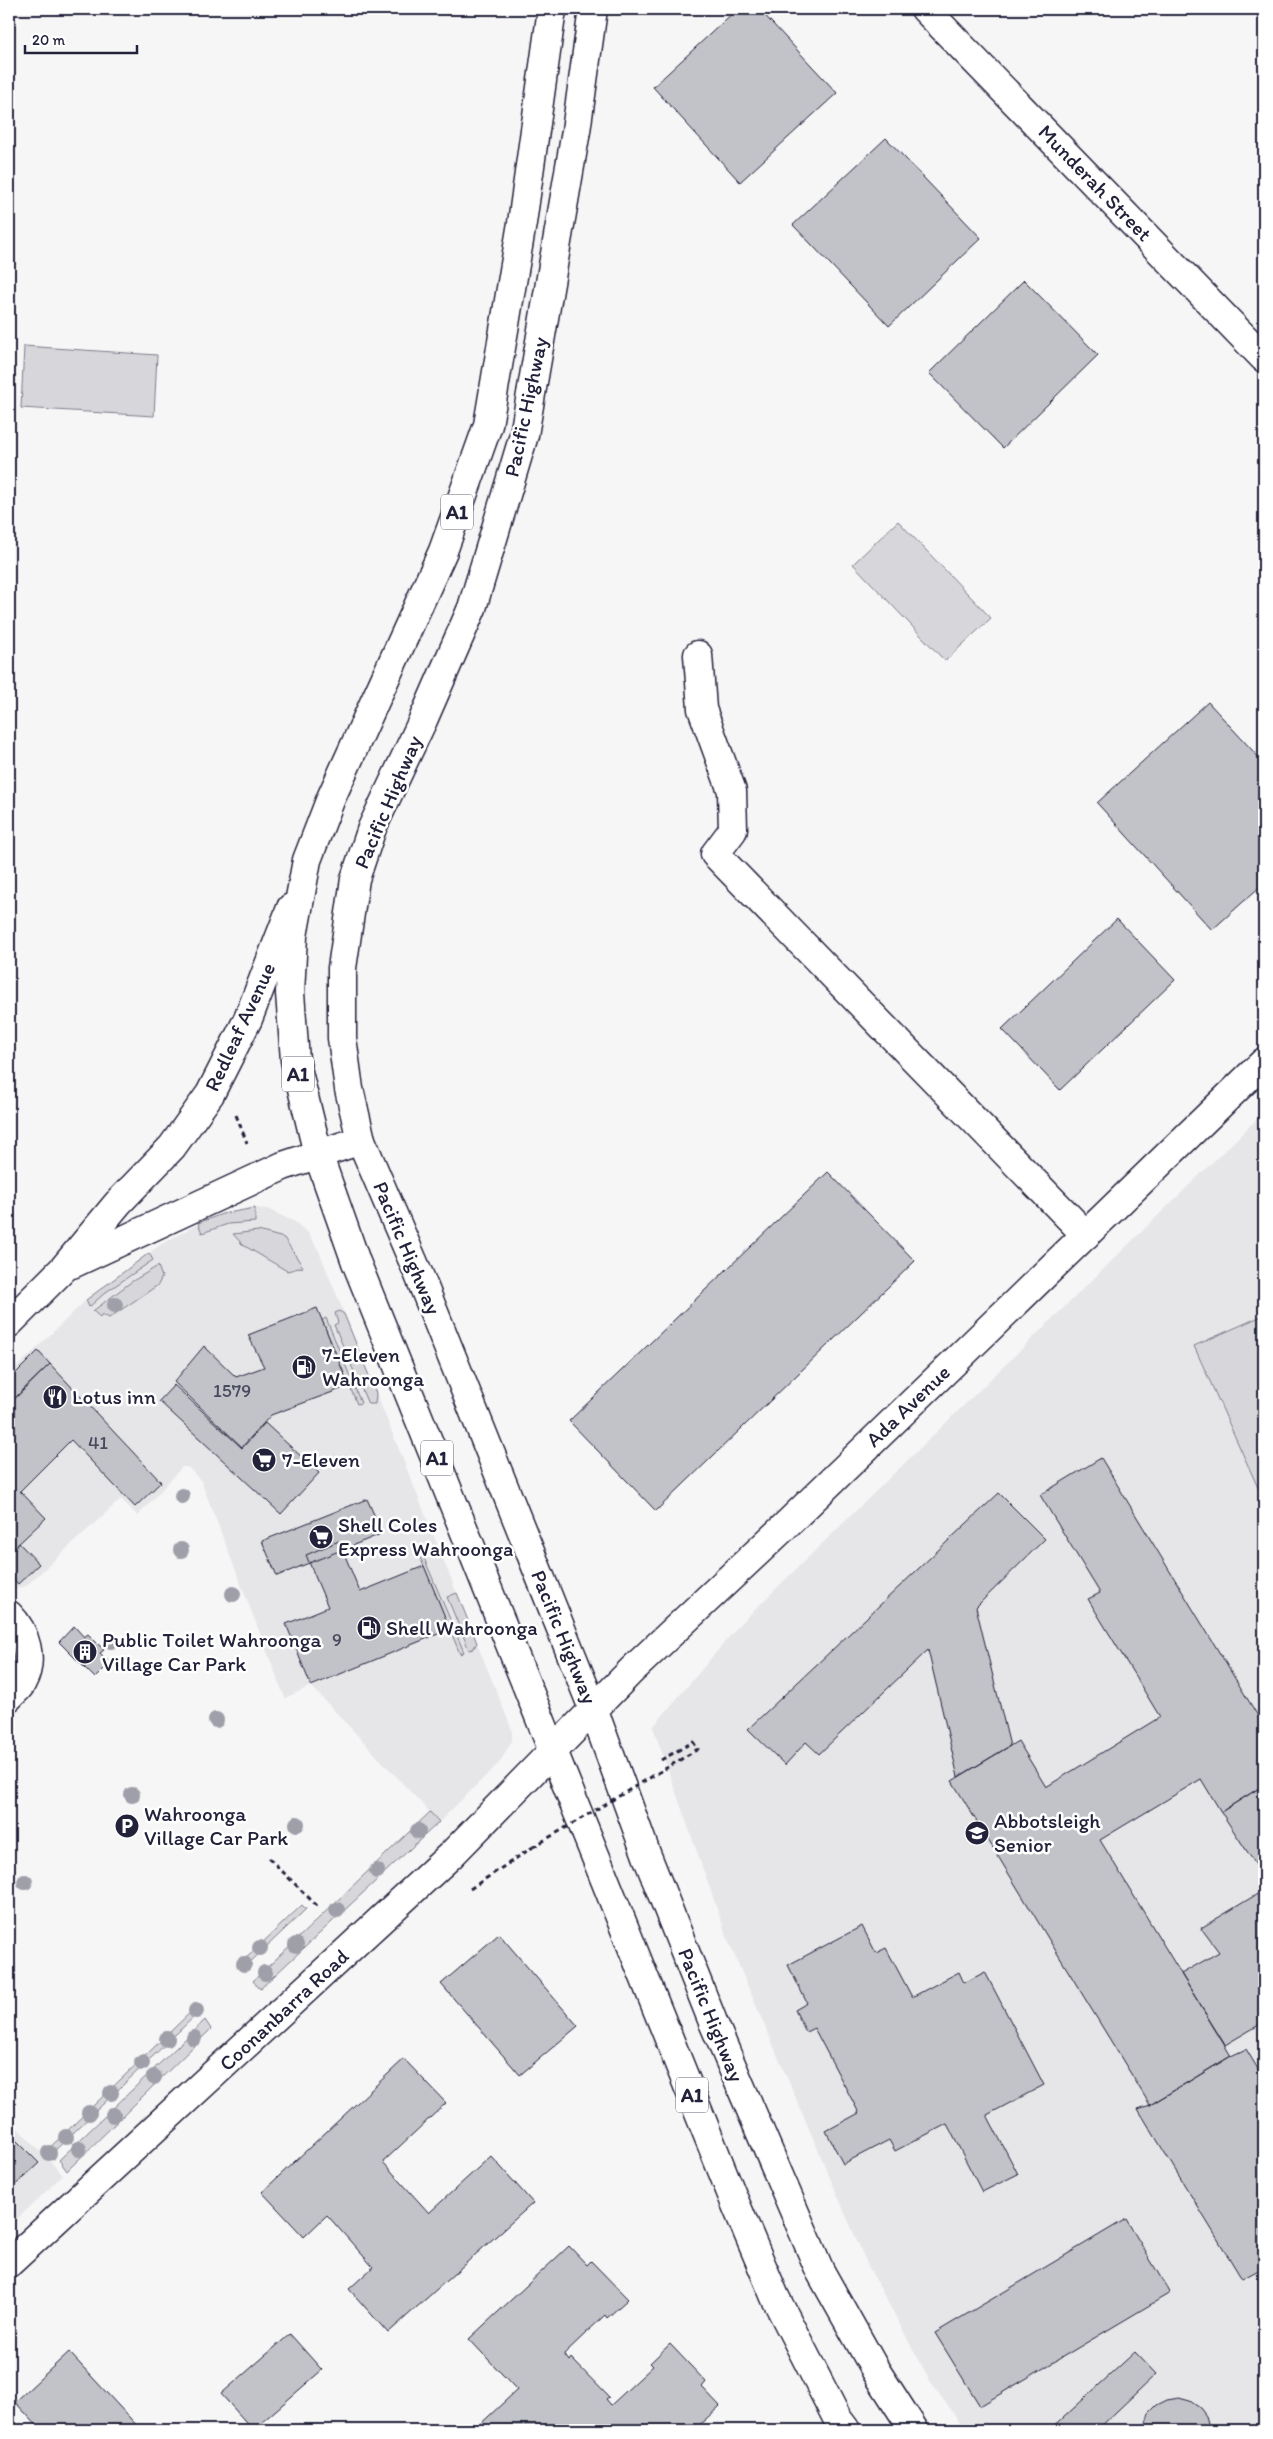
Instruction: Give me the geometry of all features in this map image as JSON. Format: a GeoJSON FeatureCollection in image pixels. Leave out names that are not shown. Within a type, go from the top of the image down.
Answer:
{"type":"FeatureCollection","features":[{"type":"Feature","properties":{"kind":"main road","name":"Pacific Highway"},"geometry":{"type":"LineString","coordinates":[[552,9],[519,242],[488,425],[443,551],[330,798],[307,860],[293,936],[290,993],[294,1060],[318,1154],[356,1262],[771,2289],[836,2426]]}},
{"type":"Feature","properties":{"kind":"main road","name":"Pacific Highway"},"geometry":{"type":"LineString","coordinates":[[593,9],[576,131],[524,435],[472,608],[423,720],[372,828],[355,879],[342,968],[342,1038],[349,1089],[361,1140],[419,1275],[594,1710],[658,1884],[779,2180],[820,2270],[876,2371],[914,2430]]}},
{"type":"Feature","properties":{"kind":"main road","name":"Munderah Street"},"geometry":{"type":"LineString","coordinates":[[925,9],[1264,358]]}},
{"type":"Feature","properties":{"kind":"main road"},"geometry":{"type":"LineString","coordinates":[[698,655],[702,710],[732,791],[733,830],[715,854],[1086,1235]]}},
{"type":"Feature","properties":{"kind":"main road","name":"Redleaf Avenue"},"geometry":{"type":"LineString","coordinates":[[9,1323],[64,1268],[118,1203],[172,1147],[210,1094],[248,1019],[307,860]]}},
{"type":"Feature","properties":{"kind":"main road","name":"Ada Avenue"},"geometry":{"type":"LineString","coordinates":[[554,1752],[632,1670],[1264,1062]]}},
{"type":"Feature","properties":{"kind":"main road","name":"Redleaf Avenue"},"geometry":{"type":"LineString","coordinates":[[64,1268],[283,1166],[361,1140]]}},
{"type":"Feature","properties":{"kind":"main road"},"geometry":{"type":"LineString","coordinates":[[9,1615],[23,1635],[27,1652],[27,1669],[22,1684],[9,1697]]}},
{"type":"Feature","properties":{"kind":"main road","name":"Coonanbarra Road"},"geometry":{"type":"LineString","coordinates":[[9,2263],[452,1854],[554,1752]]}},
{"type":"Feature","properties":{"kind":"path"},"geometry":{"type":"LineString","coordinates":[[232,1107],[247,1143]]}},
{"type":"Feature","properties":{"kind":"path"},"geometry":{"type":"LineString","coordinates":[[470,1889],[533,1847],[698,1749],[693,1742],[661,1760]]}},
{"type":"Feature","properties":{"kind":"path"},"geometry":{"type":"LineString","coordinates":[[269,1858],[319,1908]]}},
{"type":"Feature","properties":{"kind":"shaded area"},"geometry":{"type":"Polygon","coordinates":[[[24,346],[157,355],[154,416],[21,408],[24,346]]]}},
{"type":"Feature","properties":{"kind":"shaded area"},"geometry":{"type":"Polygon","coordinates":[[[898,521],[991,618],[945,661],[853,564],[898,521]]]}},
{"type":"Feature","properties":{"kind":"shaded area","name":"Abbotsleigh Senior"},"geometry":{"type":"Polygon","coordinates":[[[1264,1112],[1264,2430],[966,2430],[933,2386],[867,2264],[728,1940],[653,1727],[740,1624],[1264,1112]]]}},
{"type":"Feature","properties":{"kind":"shaded area"},"geometry":{"type":"Polygon","coordinates":[[[255,1208],[267,1209],[295,1222],[308,1233],[319,1251],[512,1730],[512,1741],[500,1762],[439,1822],[311,1686],[285,1698],[201,1481],[188,1467],[182,1467],[138,1516],[121,1499],[26,1586],[15,1589],[9,1586],[9,1375],[86,1300],[160,1245],[207,1219],[255,1208]]]}},
{"type":"Feature","properties":{"kind":"shaded area"},"geometry":{"type":"Polygon","coordinates":[[[255,1208],[255,1222],[228,1224],[202,1233],[198,1223],[222,1214],[255,1208]]]}},
{"type":"Feature","properties":{"kind":"shaded area"},"geometry":{"type":"Polygon","coordinates":[[[258,1231],[284,1238],[303,1267],[287,1271],[243,1245],[233,1234],[258,1231]]]}},
{"type":"Feature","properties":{"kind":"shaded area"},"geometry":{"type":"Polygon","coordinates":[[[149,1253],[153,1260],[106,1292],[89,1307],[86,1300],[149,1253]]]}},
{"type":"Feature","properties":{"kind":"shaded area"},"geometry":{"type":"Polygon","coordinates":[[[158,1266],[162,1277],[158,1285],[109,1318],[102,1314],[100,1317],[93,1311],[131,1282],[158,1266]]]}},
{"type":"Feature","properties":{"kind":"shaded area"},"geometry":{"type":"Polygon","coordinates":[[[339,1311],[344,1314],[376,1393],[375,1404],[368,1404],[334,1325],[338,1323],[335,1313],[339,1311]]]}},
{"type":"Feature","properties":{"kind":"shaded area"},"geometry":{"type":"Polygon","coordinates":[[[1264,1315],[1264,1501],[1194,1346],[1264,1315]]]}},
{"type":"Feature","properties":{"kind":"shaded area"},"geometry":{"type":"Polygon","coordinates":[[[326,1318],[361,1403],[357,1404],[322,1320],[326,1318]]]}},
{"type":"Feature","properties":{"kind":"shaded area"},"geometry":{"type":"Polygon","coordinates":[[[421,1551],[464,1652],[460,1654],[418,1552],[421,1551]]]}},
{"type":"Feature","properties":{"kind":"shaded area"},"geometry":{"type":"Polygon","coordinates":[[[457,1593],[477,1643],[473,1649],[469,1650],[447,1597],[457,1593]]]}},
{"type":"Feature","properties":{"kind":"shaded area"},"geometry":{"type":"Polygon","coordinates":[[[430,1812],[439,1822],[260,1989],[253,1981],[430,1812]]]}},
{"type":"Feature","properties":{"kind":"shaded area"},"geometry":{"type":"Polygon","coordinates":[[[302,1905],[306,1909],[242,1970],[239,1965],[302,1905]]]}},
{"type":"Feature","properties":{"kind":"shaded area"},"geometry":{"type":"Polygon","coordinates":[[[196,2007],[200,2011],[47,2158],[43,2154],[196,2007]]]}},
{"type":"Feature","properties":{"kind":"shaded area"},"geometry":{"type":"Polygon","coordinates":[[[205,2020],[211,2029],[67,2171],[59,2160],[205,2020]]]}},
{"type":"Feature","properties":{"kind":"shaded area"},"geometry":{"type":"Polygon","coordinates":[[[9,2119],[63,2175],[9,2227],[9,2119]]]}},
{"type":"Feature","properties":{"kind":"building"},"geometry":{"type":"Polygon","coordinates":[[[737,9],[759,9],[837,93],[740,182],[653,87],[737,9]]]}},
{"type":"Feature","properties":{"kind":"building"},"geometry":{"type":"Polygon","coordinates":[[[886,138],[981,238],[889,326],[793,225],[886,138]]]}},
{"type":"Feature","properties":{"kind":"building"},"geometry":{"type":"Polygon","coordinates":[[[1024,280],[1098,355],[1003,448],[929,373],[1024,280]]]}},
{"type":"Feature","properties":{"kind":"building"},"geometry":{"type":"Polygon","coordinates":[[[1208,702],[1264,763],[1264,883],[1212,930],[1097,803],[1208,702]]]}},
{"type":"Feature","properties":{"kind":"building"},"geometry":{"type":"Polygon","coordinates":[[[1117,919],[1175,980],[1060,1090],[1002,1029],[1117,919]]]}},
{"type":"Feature","properties":{"kind":"building"},"geometry":{"type":"Polygon","coordinates":[[[828,1172],[915,1261],[656,1511],[569,1421],[828,1172]]]}},
{"type":"Feature","properties":{"kind":"building"},"geometry":{"type":"Polygon","coordinates":[[[317,1308],[349,1386],[271,1415],[242,1447],[174,1382],[204,1346],[236,1377],[264,1367],[248,1335],[317,1308]]]}},
{"type":"Feature","properties":{"kind":"building"},"geometry":{"type":"Polygon","coordinates":[[[38,1351],[50,1364],[9,1404],[9,1380],[38,1351]]]}},
{"type":"Feature","properties":{"kind":"building"},"geometry":{"type":"Polygon","coordinates":[[[50,1364],[161,1482],[135,1507],[71,1440],[20,1491],[46,1518],[12,1550],[9,1547],[9,1404],[50,1364]]]}},
{"type":"Feature","properties":{"kind":"building","name":"7-Eleven"},"geometry":{"type":"Polygon","coordinates":[[[174,1385],[242,1448],[265,1423],[319,1473],[281,1514],[159,1401],[174,1385]]]}},
{"type":"Feature","properties":{"kind":"building"},"geometry":{"type":"Polygon","coordinates":[[[1101,1458],[1264,1726],[1264,1785],[1221,1812],[1201,1779],[1100,1840],[1231,2056],[1150,2105],[952,1781],[1018,1741],[1046,1787],[1160,1717],[1088,1599],[1100,1593],[1040,1495],[1101,1458]]]}},
{"type":"Feature","properties":{"kind":"building"},"geometry":{"type":"Polygon","coordinates":[[[999,1493],[1045,1539],[976,1607],[1010,1746],[958,1777],[928,1650],[819,1754],[806,1742],[785,1765],[748,1729],[999,1493]]]}},
{"type":"Feature","properties":{"kind":"building","name":"Shell Coles Express Wahroonga"},"geometry":{"type":"Polygon","coordinates":[[[367,1499],[381,1534],[277,1576],[262,1541],[367,1499]]]}},
{"type":"Feature","properties":{"kind":"building"},"geometry":{"type":"Polygon","coordinates":[[[339,1541],[360,1592],[424,1566],[450,1629],[311,1686],[286,1624],[328,1607],[306,1555],[339,1541]]]}},
{"type":"Feature","properties":{"kind":"building"},"geometry":{"type":"Polygon","coordinates":[[[19,1543],[39,1564],[18,1584],[9,1574],[9,1553],[19,1543]]]}},
{"type":"Feature","properties":{"kind":"building","name":"Public Toilet Wahroonga Village Car Park"},"geometry":{"type":"Polygon","coordinates":[[[74,1626],[84,1637],[88,1634],[104,1650],[100,1653],[110,1663],[95,1678],[59,1642],[74,1626]]]}},
{"type":"Feature","properties":{"kind":"building"},"geometry":{"type":"Polygon","coordinates":[[[1264,1785],[1264,1877],[1221,1812],[1264,1785]]]}},
{"type":"Feature","properties":{"kind":"building"},"geometry":{"type":"Polygon","coordinates":[[[1264,1890],[1264,2022],[1225,2045],[1181,1974],[1219,1952],[1201,1928],[1264,1890]]]}},
{"type":"Feature","properties":{"kind":"building"},"geometry":{"type":"Polygon","coordinates":[[[862,1926],[876,1953],[886,1948],[912,1997],[959,1972],[964,1983],[985,1972],[1044,2085],[987,2115],[1018,2174],[982,2192],[947,2124],[895,2151],[889,2140],[843,2164],[826,2131],[859,2113],[814,2028],[806,2032],[795,2010],[807,2003],[788,1965],[862,1926]]]}},
{"type":"Feature","properties":{"kind":"building"},"geometry":{"type":"Polygon","coordinates":[[[499,1934],[578,2026],[520,2075],[441,1984],[499,1934]]]}},
{"type":"Feature","properties":{"kind":"building"},"geometry":{"type":"Polygon","coordinates":[[[1246,2049],[1264,2079],[1264,2267],[1242,2279],[1138,2109],[1150,2105],[1231,2056],[1246,2049]]]}},
{"type":"Feature","properties":{"kind":"building"},"geometry":{"type":"Polygon","coordinates":[[[404,2059],[446,2103],[383,2162],[429,2213],[491,2156],[533,2203],[388,2333],[349,2289],[373,2267],[327,2215],[304,2237],[262,2192],[404,2059]]]}},
{"type":"Feature","properties":{"kind":"building"},"geometry":{"type":"Polygon","coordinates":[[[9,2133],[39,2163],[9,2191],[9,2133]]]}},
{"type":"Feature","properties":{"kind":"building"},"geometry":{"type":"Polygon","coordinates":[[[1126,2219],[1170,2293],[980,2406],[935,2333],[1126,2219]]]}},
{"type":"Feature","properties":{"kind":"building"},"geometry":{"type":"Polygon","coordinates":[[[569,2246],[587,2265],[591,2261],[628,2299],[607,2318],[605,2315],[564,2354],[569,2361],[571,2358],[609,2397],[606,2399],[611,2405],[653,2366],[650,2363],[670,2344],[706,2382],[702,2387],[720,2406],[694,2430],[474,2430],[517,2390],[469,2339],[569,2246]]]}},
{"type":"Feature","properties":{"kind":"building"},"geometry":{"type":"Polygon","coordinates":[[[290,2334],[322,2370],[253,2430],[221,2394],[290,2334]]]}},
{"type":"Feature","properties":{"kind":"building"},"geometry":{"type":"Polygon","coordinates":[[[69,2352],[141,2430],[41,2430],[15,2402],[69,2352]]]}},
{"type":"Feature","properties":{"kind":"building"},"geometry":{"type":"Polygon","coordinates":[[[1135,2352],[1156,2374],[1097,2430],[1050,2430],[1135,2352]]]}},
{"type":"Feature","properties":{"kind":"building"},"geometry":{"type":"Polygon","coordinates":[[[1179,2398],[1190,2401],[1200,2408],[1206,2416],[1210,2430],[1144,2430],[1149,2413],[1157,2405],[1167,2400],[1179,2398]]]}},
{"type":"Feature","properties":{"kind":"place","name":"7-Eleven Wahroonga"},"geometry":{"type":"Point","coordinates":[304,1367]}},
{"type":"Feature","properties":{"kind":"place","name":"Lotus inn"},"geometry":{"type":"Point","coordinates":[55,1397]}},
{"type":"Feature","properties":{"kind":"place","name":"7-Eleven"},"geometry":{"type":"Point","coordinates":[264,1460]}},
{"type":"Feature","properties":{"kind":"place","name":"Shell Coles Express Wahroonga"},"geometry":{"type":"Point","coordinates":[321,1537]}},
{"type":"Feature","properties":{"kind":"place","name":"Shell Wahroonga"},"geometry":{"type":"Point","coordinates":[369,1628]}},
{"type":"Feature","properties":{"kind":"place","name":"Public Toilet Wahroonga Village Car Park"},"geometry":{"type":"Point","coordinates":[85,1652]}},
{"type":"Feature","properties":{"kind":"place","name":"Wahroonga Village Car Park"},"geometry":{"type":"Point","coordinates":[127,1826]}},
{"type":"Feature","properties":{"kind":"place","name":"Abbotsleigh Senior"},"geometry":{"type":"Point","coordinates":[977,1833]}}]}
